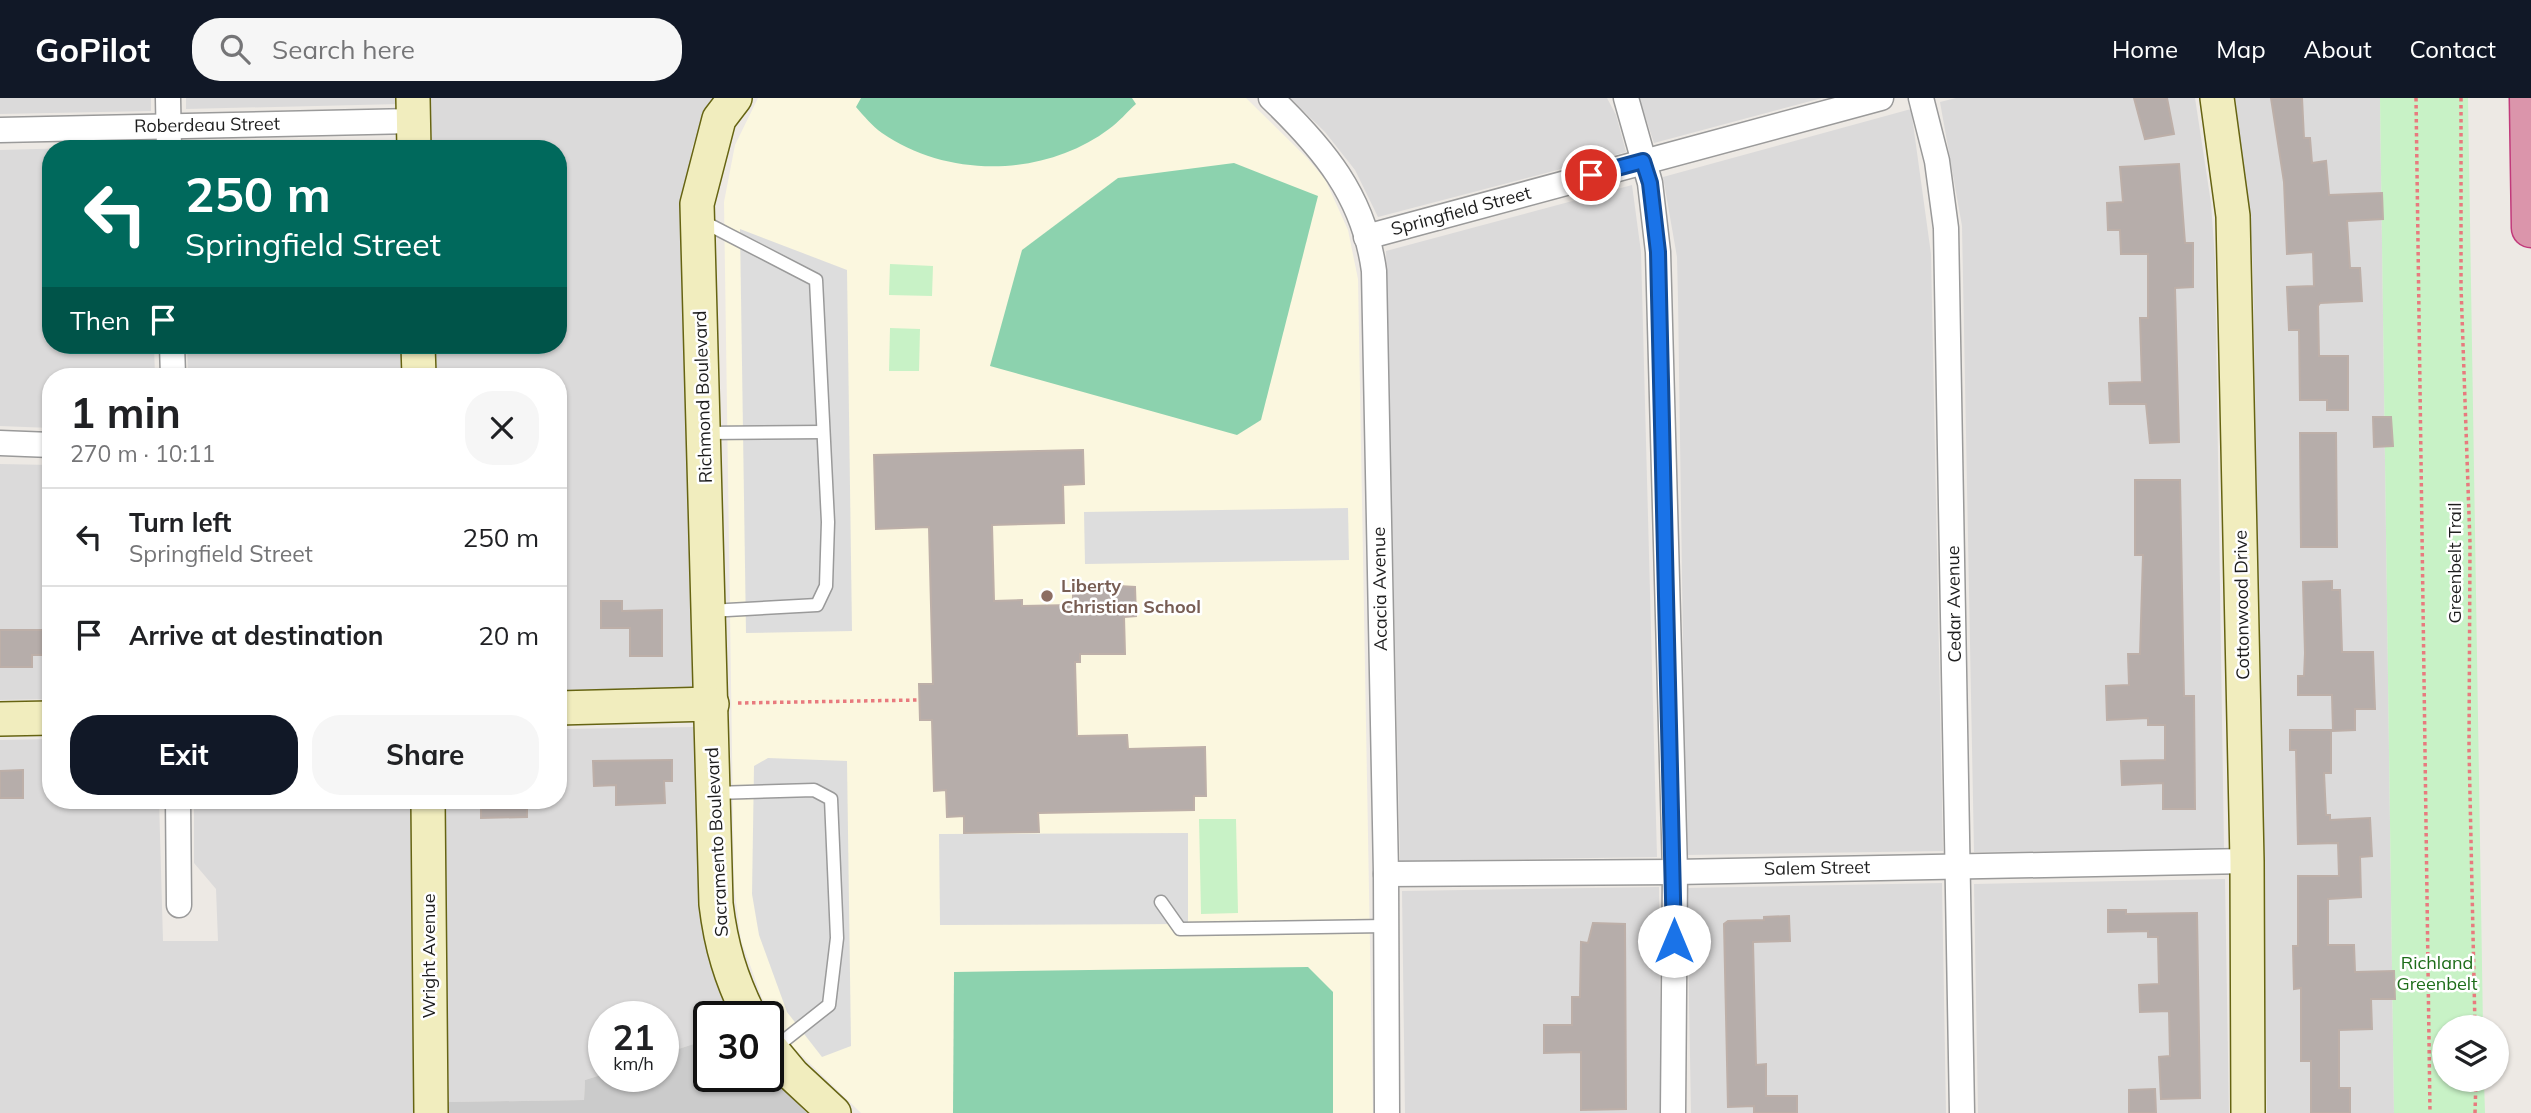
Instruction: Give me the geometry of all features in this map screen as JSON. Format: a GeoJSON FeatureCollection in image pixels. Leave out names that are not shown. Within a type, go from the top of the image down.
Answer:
{"type":"FeatureCollection","features":[{"type":"Feature","properties":{"kind":"highway"},"geometry":{"type":"LineString","coordinates":[[2529,98],[2531,228]]}},
{"type":"Feature","properties":{"kind":"street"},"geometry":{"type":"LineString","coordinates":[[168,98],[169,137]]}},
{"type":"Feature","properties":{"kind":"street","name":"Richmond Boulevard"},"geometry":{"type":"LineString","coordinates":[[712,704],[697,204],[719,119],[735,98]]}},
{"type":"Feature","properties":{"kind":"street","name":"Acacia Avenue"},"geometry":{"type":"LineString","coordinates":[[1271,98],[1328,157],[1347,189],[1366,237],[1375,285],[1386,874],[1387,1113]]}},
{"type":"Feature","properties":{"kind":"street"},"geometry":{"type":"LineString","coordinates":[[1626,98],[1650,183],[1658,252],[1675,872],[1673,1113]]}},
{"type":"Feature","properties":{"kind":"street","name":"Springfield Street"},"geometry":{"type":"LineString","coordinates":[[1366,237],[1881,98]]}},
{"type":"Feature","properties":{"kind":"street","name":"Cedar Avenue"},"geometry":{"type":"LineString","coordinates":[[1922,98],[1937,161],[1947,228],[1962,1113]]}},
{"type":"Feature","properties":{"kind":"street","name":"Cottonwood Drive"},"geometry":{"type":"LineString","coordinates":[[2217,98],[2233,216],[2247,861],[2248,1113]]}},
{"type":"Feature","properties":{"kind":"street","name":"Roberdeau Street"},"geometry":{"type":"LineString","coordinates":[[0,130],[169,137],[413,123]]}},
{"type":"Feature","properties":{"kind":"street"},"geometry":{"type":"LineString","coordinates":[[0,443],[42,445]]}},
{"type":"Feature","properties":{"kind":"street"},"geometry":{"type":"LineString","coordinates":[[567,708],[712,704]]}},
{"type":"Feature","properties":{"kind":"street","name":"Sacramento Boulevard"},"geometry":{"type":"LineString","coordinates":[[712,704],[719,929],[732,980],[742,1001]]}},
{"type":"Feature","properties":{"kind":"street"},"geometry":{"type":"LineString","coordinates":[[0,719],[42,718]]}},
{"type":"Feature","properties":{"kind":"street"},"geometry":{"type":"LineString","coordinates":[[178,809],[179,905]]}},
{"type":"Feature","properties":{"kind":"street","name":"Wright Avenue"},"geometry":{"type":"LineString","coordinates":[[428,809],[431,1113]]}},
{"type":"Feature","properties":{"kind":"street","name":"Salem Street"},"geometry":{"type":"LineString","coordinates":[[1386,874],[1675,872],[2247,861]]}},
{"type":"Feature","properties":{"kind":"street"},"geometry":{"type":"LineString","coordinates":[[784,1065],[834,1113]]}},
{"type":"Feature","properties":{"kind":"lane"},"geometry":{"type":"LineString","coordinates":[[698,219],[817,279],[828,535],[826,586],[817,605],[709,611]]}},
{"type":"Feature","properties":{"kind":"lane"},"geometry":{"type":"LineString","coordinates":[[704,433],[823,432]]}},
{"type":"Feature","properties":{"kind":"lane"},"geometry":{"type":"LineString","coordinates":[[714,793],[814,790],[831,799],[837,938],[829,1005],[784,1037]]}},
{"type":"Feature","properties":{"kind":"lane"},"geometry":{"type":"LineString","coordinates":[[1161,902],[1180,929],[1386,926]]}},
{"type":"Feature","properties":{"kind":"path"},"geometry":{"type":"LineString","coordinates":[[2416,98],[2430,1113]]}},
{"type":"Feature","properties":{"kind":"path","name":"Greenbelt Trail"},"geometry":{"type":"LineString","coordinates":[[2461,98],[2461,287],[2470,542],[2469,748],[2475,1015]]}},
{"type":"Feature","properties":{"kind":"path"},"geometry":{"type":"LineString","coordinates":[[712,704],[919,701]]}},
{"type":"Feature","properties":{"kind":"path"},"geometry":{"type":"LineString","coordinates":[[2475,1113],[2476,1092]]}},
{"type":"Feature","properties":{"kind":"shaded area"},"geometry":{"type":"Polygon","coordinates":[[[0,98],[151,98],[151,111],[0,114],[0,98]]]}},
{"type":"Feature","properties":{"kind":"shaded area"},"geometry":{"type":"Polygon","coordinates":[[[186,98],[400,98],[400,104],[186,109],[186,98]]]}},
{"type":"Feature","properties":{"kind":"shaded area"},"geometry":{"type":"Polygon","coordinates":[[[431,98],[713,98],[692,147],[686,191],[693,690],[567,692],[567,368],[435,368],[435,354],[567,354],[567,140],[432,140],[431,98]]]}},
{"type":"Feature","properties":{"kind":"shaded area","name":"Liberty Christian School"},"geometry":{"type":"Polygon","coordinates":[[[758,98],[1246,98],[1325,179],[1348,230],[1358,279],[1373,1113],[861,1113],[793,1047],[784,1033],[784,1001],[764,1001],[762,998],[741,940],[734,887],[724,202],[735,145],[758,98]]]}},
{"type":"Feature","properties":{"kind":"shaded area"},"geometry":{"type":"Polygon","coordinates":[[[1290,98],[1607,98],[1616,115],[1626,152],[1378,217],[1355,170],[1325,132],[1290,98]]]}},
{"type":"Feature","properties":{"kind":"shaded area"},"geometry":{"type":"Polygon","coordinates":[[[1639,98],[1822,98],[1654,143],[1639,98]]]}},
{"type":"Feature","properties":{"kind":"shaded area"},"geometry":{"type":"Polygon","coordinates":[[[1956,98],[2195,98],[2211,203],[2215,260],[2224,850],[1974,852],[1962,226],[1940,102],[1956,98]]]}},
{"type":"Feature","properties":{"kind":"shaded area"},"geometry":{"type":"Polygon","coordinates":[[[2234,98],[2380,98],[2394,1113],[2267,1113],[2253,271],[2250,216],[2234,98]]]}},
{"type":"Feature","properties":{"kind":"shaded area"},"geometry":{"type":"Polygon","coordinates":[[[1911,109],[1931,254],[1943,851],[1686,855],[1677,257],[1663,177],[1911,109]]]}},
{"type":"Feature","properties":{"kind":"shaded area"},"geometry":{"type":"Polygon","coordinates":[[[42,149],[42,354],[154,354],[155,368],[42,368],[42,428],[0,426],[0,150],[42,149]]]}},
{"type":"Feature","properties":{"kind":"shaded area"},"geometry":{"type":"Polygon","coordinates":[[[1632,185],[1641,252],[1657,857],[1400,861],[1386,251],[1632,185]]]}},
{"type":"Feature","properties":{"kind":"shaded area"},"geometry":{"type":"Polygon","coordinates":[[[740,229],[847,270],[852,631],[746,633],[740,229]]]}},
{"type":"Feature","properties":{"kind":"shaded area"},"geometry":{"type":"Polygon","coordinates":[[[187,354],[402,354],[402,368],[188,368],[187,354]]]}},
{"type":"Feature","properties":{"kind":"shaded area"},"geometry":{"type":"Polygon","coordinates":[[[0,464],[42,465],[42,699],[0,700],[0,464]]]}},
{"type":"Feature","properties":{"kind":"shaded area"},"geometry":{"type":"Polygon","coordinates":[[[1348,508],[1349,560],[1085,564],[1084,512],[1348,508]]]}},
{"type":"Feature","properties":{"kind":"shaded area"},"geometry":{"type":"Polygon","coordinates":[[[694,727],[699,913],[714,975],[725,1001],[693,1001],[693,1044],[679,1049],[679,1001],[588,1001],[588,1079],[585,1080],[584,1100],[449,1102],[444,809],[567,809],[567,729],[694,727]]]}},
{"type":"Feature","properties":{"kind":"shaded area"},"geometry":{"type":"Polygon","coordinates":[[[42,739],[42,809],[159,809],[163,941],[218,941],[216,889],[194,863],[194,809],[411,809],[416,1113],[0,1113],[0,740],[42,739]]]}},
{"type":"Feature","properties":{"kind":"shaded area"},"geometry":{"type":"Polygon","coordinates":[[[768,758],[847,761],[851,1046],[822,1057],[787,1012],[759,935],[752,894],[754,766],[768,758]]]}},
{"type":"Feature","properties":{"kind":"shaded area"},"geometry":{"type":"Polygon","coordinates":[[[1188,833],[1188,924],[940,925],[939,834],[1188,833]]]}},
{"type":"Feature","properties":{"kind":"shaded area"},"geometry":{"type":"Polygon","coordinates":[[[2225,879],[2229,1113],[1978,1113],[1974,884],[2225,879]]]}},
{"type":"Feature","properties":{"kind":"shaded area"},"geometry":{"type":"Polygon","coordinates":[[[1942,883],[1946,1113],[1691,1113],[1687,888],[1942,883]]]}},
{"type":"Feature","properties":{"kind":"shaded area"},"geometry":{"type":"Polygon","coordinates":[[[1659,887],[1661,1113],[1405,1113],[1402,891],[1659,887]]]}},
{"type":"Feature","properties":{"kind":"shaded area"},"geometry":{"type":"Polygon","coordinates":[[[693,1044],[693,1092],[784,1090],[807,1113],[449,1113],[449,1102],[584,1100],[585,1080],[588,1079],[588,1092],[679,1092],[679,1049],[693,1044]]]}},
{"type":"Feature","properties":{"kind":"green space"},"geometry":{"type":"Polygon","coordinates":[[[861,98],[1132,98],[1136,104],[1113,126],[1084,145],[1056,156],[996,166],[966,165],[936,159],[908,148],[882,133],[868,121],[856,107],[861,98]]]}},
{"type":"Feature","properties":{"kind":"green space","name":"Richland Greenbelt"},"geometry":{"type":"Polygon","coordinates":[[[2380,98],[2468,98],[2483,1015],[2432,1015],[2432,1092],[2484,1092],[2485,1113],[2394,1113],[2380,98]]]}},
{"type":"Feature","properties":{"kind":"green space"},"geometry":{"type":"Polygon","coordinates":[[[1234,163],[1318,196],[1261,420],[1237,435],[990,366],[1022,250],[1118,178],[1234,163]]]}},
{"type":"Feature","properties":{"kind":"green space"},"geometry":{"type":"Polygon","coordinates":[[[890,264],[933,266],[932,296],[889,295],[890,264]]]}},
{"type":"Feature","properties":{"kind":"green space"},"geometry":{"type":"Polygon","coordinates":[[[890,328],[920,329],[919,371],[889,371],[890,328]]]}},
{"type":"Feature","properties":{"kind":"green space"},"geometry":{"type":"Polygon","coordinates":[[[1199,819],[1236,819],[1238,913],[1201,914],[1199,819]]]}},
{"type":"Feature","properties":{"kind":"green space"},"geometry":{"type":"Polygon","coordinates":[[[1308,967],[1333,992],[1333,1113],[953,1113],[954,972],[1308,967]]]}},
{"type":"Feature","properties":{"kind":"building"},"geometry":{"type":"Polygon","coordinates":[[[2134,98],[2167,98],[2174,134],[2145,139],[2134,98]]]}},
{"type":"Feature","properties":{"kind":"building"},"geometry":{"type":"Polygon","coordinates":[[[2271,98],[2302,98],[2304,138],[2310,138],[2312,163],[2326,161],[2329,195],[2382,193],[2383,219],[2347,221],[2350,268],[2360,268],[2362,301],[2320,303],[2318,306],[2319,356],[2348,356],[2348,410],[2327,410],[2327,400],[2300,400],[2299,330],[2289,330],[2287,287],[2314,286],[2313,252],[2287,254],[2284,182],[2271,98]]]}},
{"type":"Feature","properties":{"kind":"building"},"geometry":{"type":"Polygon","coordinates":[[[2179,164],[2185,243],[2193,243],[2193,287],[2175,288],[2179,442],[2150,443],[2146,404],[2110,404],[2109,383],[2142,382],[2140,318],[2148,318],[2148,254],[2121,254],[2120,230],[2108,230],[2107,203],[2123,202],[2120,167],[2179,164]]]}},
{"type":"Feature","properties":{"kind":"building"},"geometry":{"type":"Polygon","coordinates":[[[2373,417],[2391,417],[2393,446],[2374,447],[2373,417]]]}},
{"type":"Feature","properties":{"kind":"building"},"geometry":{"type":"Polygon","coordinates":[[[2300,433],[2336,433],[2337,547],[2301,547],[2300,433]]]}},
{"type":"Feature","properties":{"kind":"building"},"geometry":{"type":"Polygon","coordinates":[[[1083,450],[1084,484],[1063,485],[1064,523],[992,525],[994,601],[1022,600],[1022,606],[1073,605],[1073,594],[1102,593],[1102,585],[1135,587],[1136,616],[1124,617],[1125,654],[1080,654],[1080,662],[1075,662],[1077,736],[1127,735],[1128,749],[1205,747],[1206,796],[1194,796],[1194,810],[1038,813],[1039,832],[964,833],[964,816],[947,817],[946,790],[934,791],[932,720],[920,720],[919,684],[933,684],[929,527],[876,529],[874,455],[1083,450]]]}},
{"type":"Feature","properties":{"kind":"building"},"geometry":{"type":"Polygon","coordinates":[[[2135,480],[2180,480],[2184,696],[2194,696],[2195,809],[2163,809],[2163,783],[2122,785],[2121,761],[2165,760],[2165,725],[2148,725],[2148,718],[2107,720],[2106,686],[2129,685],[2128,654],[2140,654],[2143,555],[2135,555],[2135,480]]]}},
{"type":"Feature","properties":{"kind":"building"},"geometry":{"type":"Polygon","coordinates":[[[2332,581],[2332,590],[2340,590],[2342,652],[2373,652],[2375,709],[2355,709],[2355,730],[2333,731],[2332,695],[2298,695],[2298,676],[2304,676],[2303,582],[2332,581]]]}},
{"type":"Feature","properties":{"kind":"building"},"geometry":{"type":"Polygon","coordinates":[[[601,601],[622,601],[622,611],[662,610],[662,656],[630,656],[630,628],[601,628],[601,601]]]}},
{"type":"Feature","properties":{"kind":"building"},"geometry":{"type":"Polygon","coordinates":[[[0,630],[42,630],[42,655],[32,655],[32,667],[0,667],[0,630]]]}},
{"type":"Feature","properties":{"kind":"building"},"geometry":{"type":"Polygon","coordinates":[[[2290,730],[2331,730],[2331,773],[2324,773],[2326,815],[2330,815],[2330,820],[2370,818],[2372,856],[2360,857],[2361,897],[2328,899],[2328,945],[2354,945],[2355,972],[2394,971],[2395,999],[2371,999],[2372,1029],[2339,1030],[2339,1088],[2350,1088],[2350,1113],[2311,1113],[2311,1061],[2301,1061],[2301,988],[2294,989],[2293,946],[2298,946],[2298,876],[2339,876],[2338,843],[2298,844],[2296,750],[2290,750],[2290,730]]]}},
{"type":"Feature","properties":{"kind":"building"},"geometry":{"type":"Polygon","coordinates":[[[672,760],[672,781],[664,781],[665,803],[616,805],[616,785],[594,786],[593,761],[672,760]]]}},
{"type":"Feature","properties":{"kind":"building"},"geometry":{"type":"Polygon","coordinates":[[[23,770],[23,798],[0,798],[0,771],[23,770]]]}},
{"type":"Feature","properties":{"kind":"building"},"geometry":{"type":"Polygon","coordinates":[[[481,809],[527,809],[527,817],[481,818],[481,809]]]}},
{"type":"Feature","properties":{"kind":"building"},"geometry":{"type":"Polygon","coordinates":[[[2108,910],[2126,910],[2126,914],[2197,913],[2200,1098],[2161,1099],[2159,1057],[2170,1056],[2169,1011],[2140,1012],[2139,985],[2159,984],[2158,937],[2148,937],[2148,931],[2108,932],[2108,910]]]}},
{"type":"Feature","properties":{"kind":"building"},"geometry":{"type":"Polygon","coordinates":[[[1789,916],[1790,941],[1753,942],[1756,1065],[1766,1064],[1766,1096],[1797,1096],[1797,1113],[1754,1113],[1754,1106],[1728,1107],[1724,924],[1728,921],[1789,916]]]}},
{"type":"Feature","properties":{"kind":"building"},"geometry":{"type":"Polygon","coordinates":[[[1593,923],[1625,924],[1626,1109],[1581,1110],[1581,1052],[1544,1053],[1544,1025],[1572,1025],[1572,997],[1580,997],[1581,942],[1588,943],[1593,923]]]}},
{"type":"Feature","properties":{"kind":"building"},"geometry":{"type":"Polygon","coordinates":[[[2155,1089],[2156,1113],[2129,1113],[2129,1090],[2155,1089]]]}},
{"type":"Feature","properties":{"kind":"place","name":"Liberty Christian School"},"geometry":{"type":"Point","coordinates":[1047,596]}},
{"type":"Feature","properties":{"kind":"route"},"geometry":{"type":"LineString","coordinates":[[1591,175],[1643,161],[1650,183],[1658,252],[1675,872],[1674,941]]}}]}
